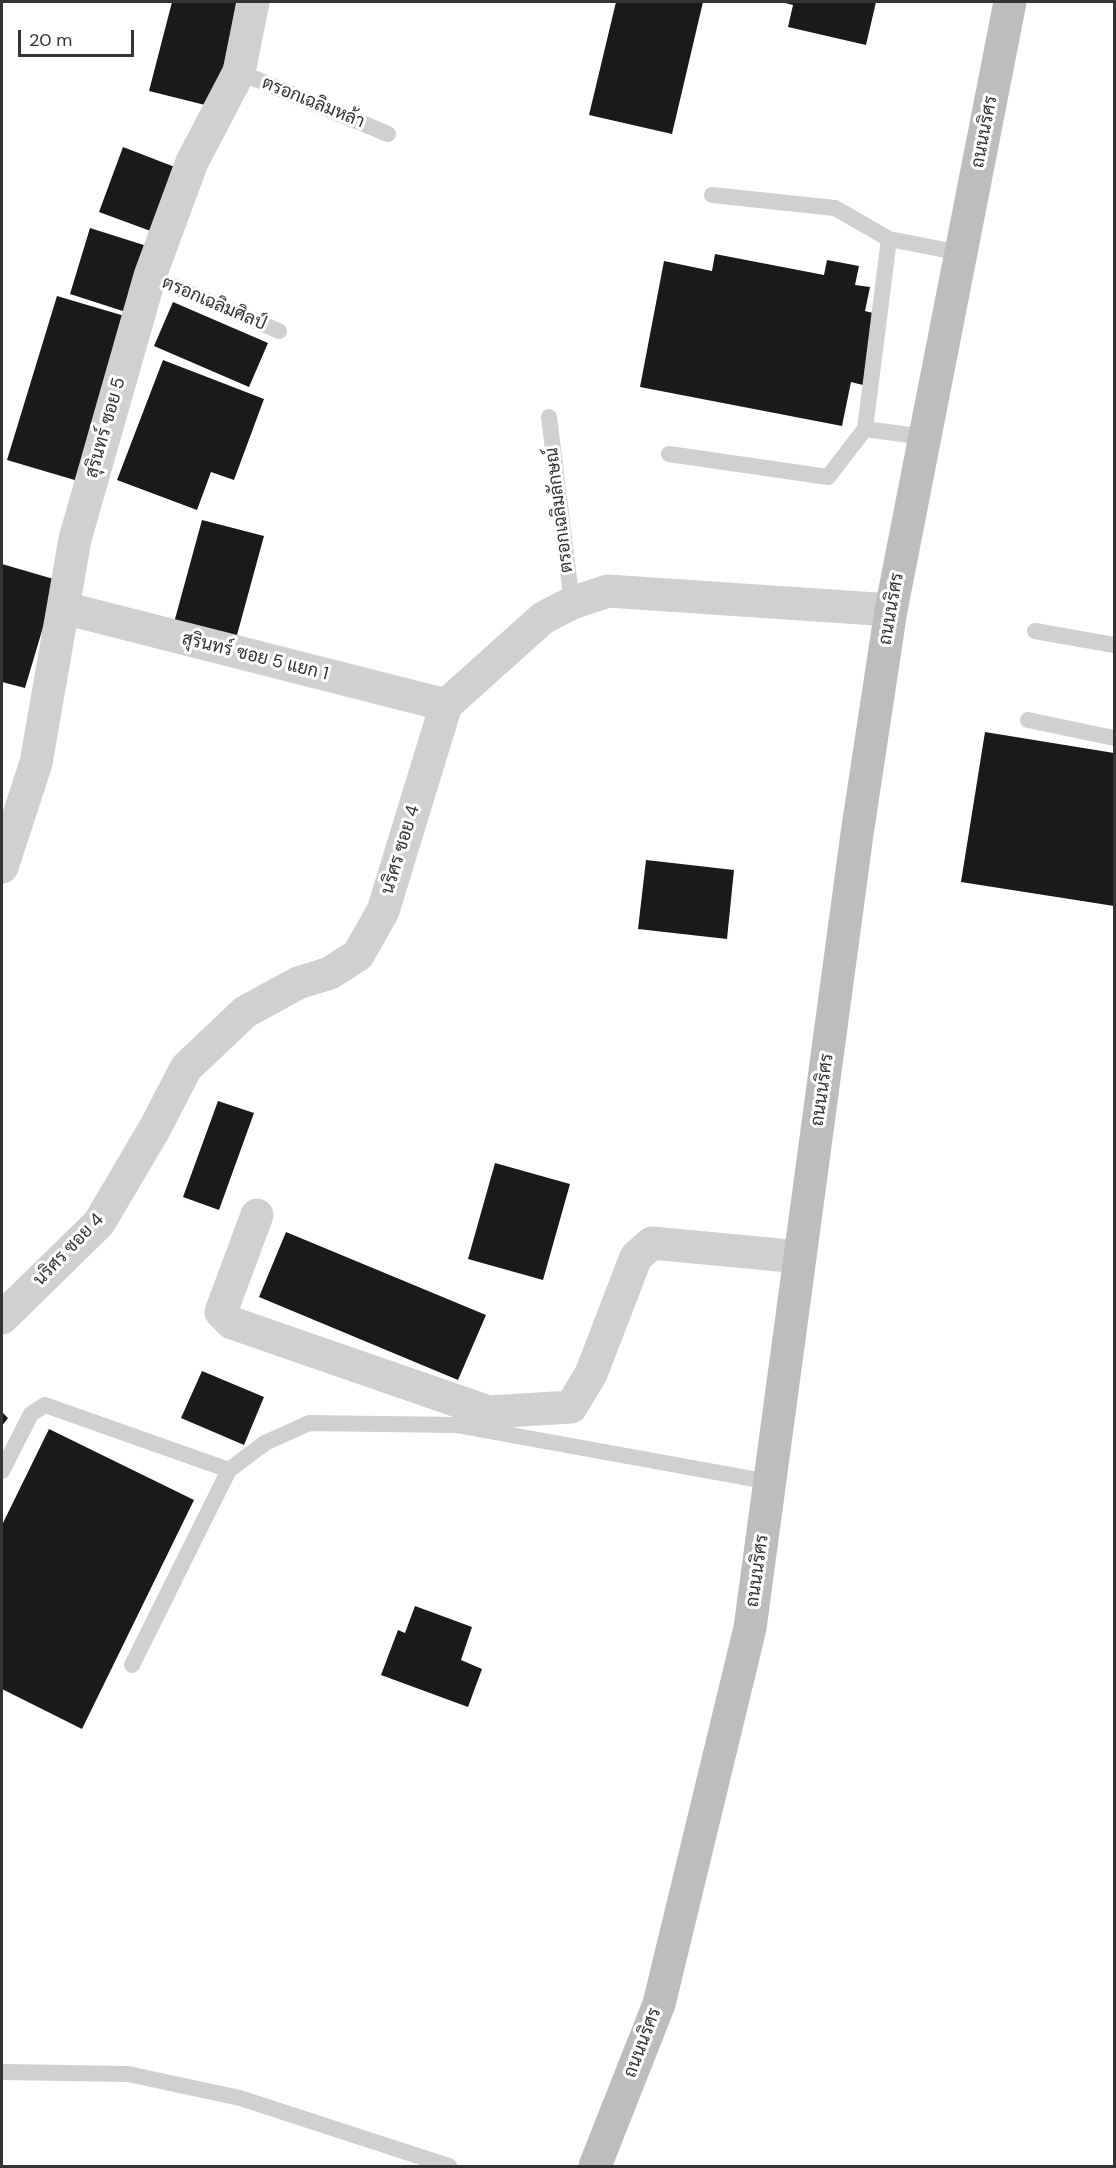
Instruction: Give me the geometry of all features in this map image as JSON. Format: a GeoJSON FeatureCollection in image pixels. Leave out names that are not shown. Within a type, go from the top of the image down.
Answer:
{"type":"FeatureCollection","features":[{"type":"Feature","properties":{"kind":"street","name":"สุรินทร์ ซอย 5"},"geometry":{"type":"LineString","coordinates":[[2,867],[36,763],[75,539],[150,276],[192,162],[239,72],[253,2]]}},
{"type":"Feature","properties":{"kind":"street","name":"ถนนนริศร"},"geometry":{"type":"LineString","coordinates":[[595,2166],[659,2004],[750,1628],[857,834],[891,610],[1010,2]]}},
{"type":"Feature","properties":{"kind":"street"},"geometry":{"type":"LineString","coordinates":[[446,705],[543,618],[572,603],[608,591],[891,610]]}},
{"type":"Feature","properties":{"kind":"street","name":"สุรินทร์ ซอย 5 แยก 1"},"geometry":{"type":"LineString","coordinates":[[64,608],[446,705]]}},
{"type":"Feature","properties":{"kind":"street","name":"นริศร ซอย 4"},"geometry":{"type":"LineString","coordinates":[[2,1318],[99,1223],[155,1128],[186,1068],[245,1012],[298,983],[330,973],[358,955],[383,911],[446,705]]}},
{"type":"Feature","properties":{"kind":"street"},"geometry":{"type":"LineString","coordinates":[[257,1215],[221,1312],[232,1323],[489,1412],[572,1407],[591,1374],[636,1257],[652,1243],[800,1257]]}},
{"type":"Feature","properties":{"kind":"lane","name":"ตรอกเฉลิมหล้า"},"geometry":{"type":"LineString","coordinates":[[239,72],[388,134]]}},
{"type":"Feature","properties":{"kind":"lane"},"geometry":{"type":"LineString","coordinates":[[712,195],[835,208],[889,239],[961,253]]}},
{"type":"Feature","properties":{"kind":"lane"},"geometry":{"type":"LineString","coordinates":[[669,454],[828,477],[865,429],[889,239]]}},
{"type":"Feature","properties":{"kind":"lane","name":"ตรอกเฉลิมศิลป์"},"geometry":{"type":"LineString","coordinates":[[150,276],[279,331]]}},
{"type":"Feature","properties":{"kind":"lane","name":"ตรอกเฉลิมลักษณ์"},"geometry":{"type":"LineString","coordinates":[[549,417],[572,603]]}},
{"type":"Feature","properties":{"kind":"lane"},"geometry":{"type":"LineString","coordinates":[[865,429],[925,437]]}},
{"type":"Feature","properties":{"kind":"lane"},"geometry":{"type":"LineString","coordinates":[[1035,631],[1114,645]]}},
{"type":"Feature","properties":{"kind":"lane"},"geometry":{"type":"LineString","coordinates":[[1028,720],[1114,738]]}},
{"type":"Feature","properties":{"kind":"lane"},"geometry":{"type":"LineString","coordinates":[[2,1471],[31,1414],[45,1404],[229,1470]]}},
{"type":"Feature","properties":{"kind":"lane"},"geometry":{"type":"LineString","coordinates":[[132,1665],[229,1470],[265,1443],[309,1424],[456,1425],[770,1482]]}},
{"type":"Feature","properties":{"kind":"lane"},"geometry":{"type":"LineString","coordinates":[[2,2072],[128,2074],[240,2098],[449,2166]]}},
{"type":"Feature","properties":{"kind":"building"},"geometry":{"type":"Polygon","coordinates":[[[172,2],[240,2],[213,107],[149,91],[172,2]]]}},
{"type":"Feature","properties":{"kind":"building"},"geometry":{"type":"Polygon","coordinates":[[[616,2],[703,2],[672,134],[589,115],[616,2]]]}},
{"type":"Feature","properties":{"kind":"building"},"geometry":{"type":"Polygon","coordinates":[[[781,2],[876,2],[866,45],[788,27],[793,5],[781,2]]]}},
{"type":"Feature","properties":{"kind":"building"},"geometry":{"type":"Polygon","coordinates":[[[123,147],[180,169],[156,233],[99,212],[123,147]]]}},
{"type":"Feature","properties":{"kind":"building"},"geometry":{"type":"Polygon","coordinates":[[[90,228],[150,247],[129,313],[70,294],[90,228]]]}},
{"type":"Feature","properties":{"kind":"building"},"geometry":{"type":"Polygon","coordinates":[[[715,254],[824,275],[827,260],[859,266],[855,285],[870,287],[865,311],[877,314],[863,385],[851,382],[842,426],[640,387],[664,261],[712,271],[715,254]]]}},
{"type":"Feature","properties":{"kind":"building"},"geometry":{"type":"Polygon","coordinates":[[[57,296],[128,317],[78,481],[7,460],[57,296]]]}},
{"type":"Feature","properties":{"kind":"building"},"geometry":{"type":"Polygon","coordinates":[[[173,302],[268,343],[249,387],[154,346],[173,302]]]}},
{"type":"Feature","properties":{"kind":"building"},"geometry":{"type":"Polygon","coordinates":[[[163,360],[264,399],[234,480],[211,472],[197,510],[117,480],[163,360]]]}},
{"type":"Feature","properties":{"kind":"building"},"geometry":{"type":"Polygon","coordinates":[[[202,520],[264,536],[234,646],[172,630],[202,520]]]}},
{"type":"Feature","properties":{"kind":"building"},"geometry":{"type":"Polygon","coordinates":[[[2,564],[57,580],[25,688],[2,682],[2,564]]]}},
{"type":"Feature","properties":{"kind":"building"},"geometry":{"type":"Polygon","coordinates":[[[985,732],[1114,753],[1114,906],[961,882],[985,732]]]}},
{"type":"Feature","properties":{"kind":"building"},"geometry":{"type":"Polygon","coordinates":[[[646,860],[734,870],[727,939],[638,929],[646,860]]]}},
{"type":"Feature","properties":{"kind":"building"},"geometry":{"type":"Polygon","coordinates":[[[218,1101],[254,1113],[219,1210],[183,1197],[218,1101]]]}},
{"type":"Feature","properties":{"kind":"building"},"geometry":{"type":"Polygon","coordinates":[[[495,1163],[570,1184],[543,1280],[468,1259],[495,1163]]]}},
{"type":"Feature","properties":{"kind":"building"},"geometry":{"type":"Polygon","coordinates":[[[286,1232],[486,1315],[458,1380],[259,1297],[286,1232]]]}},
{"type":"Feature","properties":{"kind":"building"},"geometry":{"type":"Polygon","coordinates":[[[202,1371],[264,1397],[244,1445],[181,1418],[202,1371]]]}},
{"type":"Feature","properties":{"kind":"building"},"geometry":{"type":"Polygon","coordinates":[[[2,1412],[8,1418],[2,1426],[2,1412]]]}},
{"type":"Feature","properties":{"kind":"building"},"geometry":{"type":"Polygon","coordinates":[[[49,1429],[194,1500],[82,1729],[2,1689],[2,1525],[49,1429]]]}},
{"type":"Feature","properties":{"kind":"building"},"geometry":{"type":"Polygon","coordinates":[[[415,1606],[472,1627],[461,1660],[482,1669],[468,1707],[381,1675],[398,1630],[405,1633],[415,1606]]]}}]}
